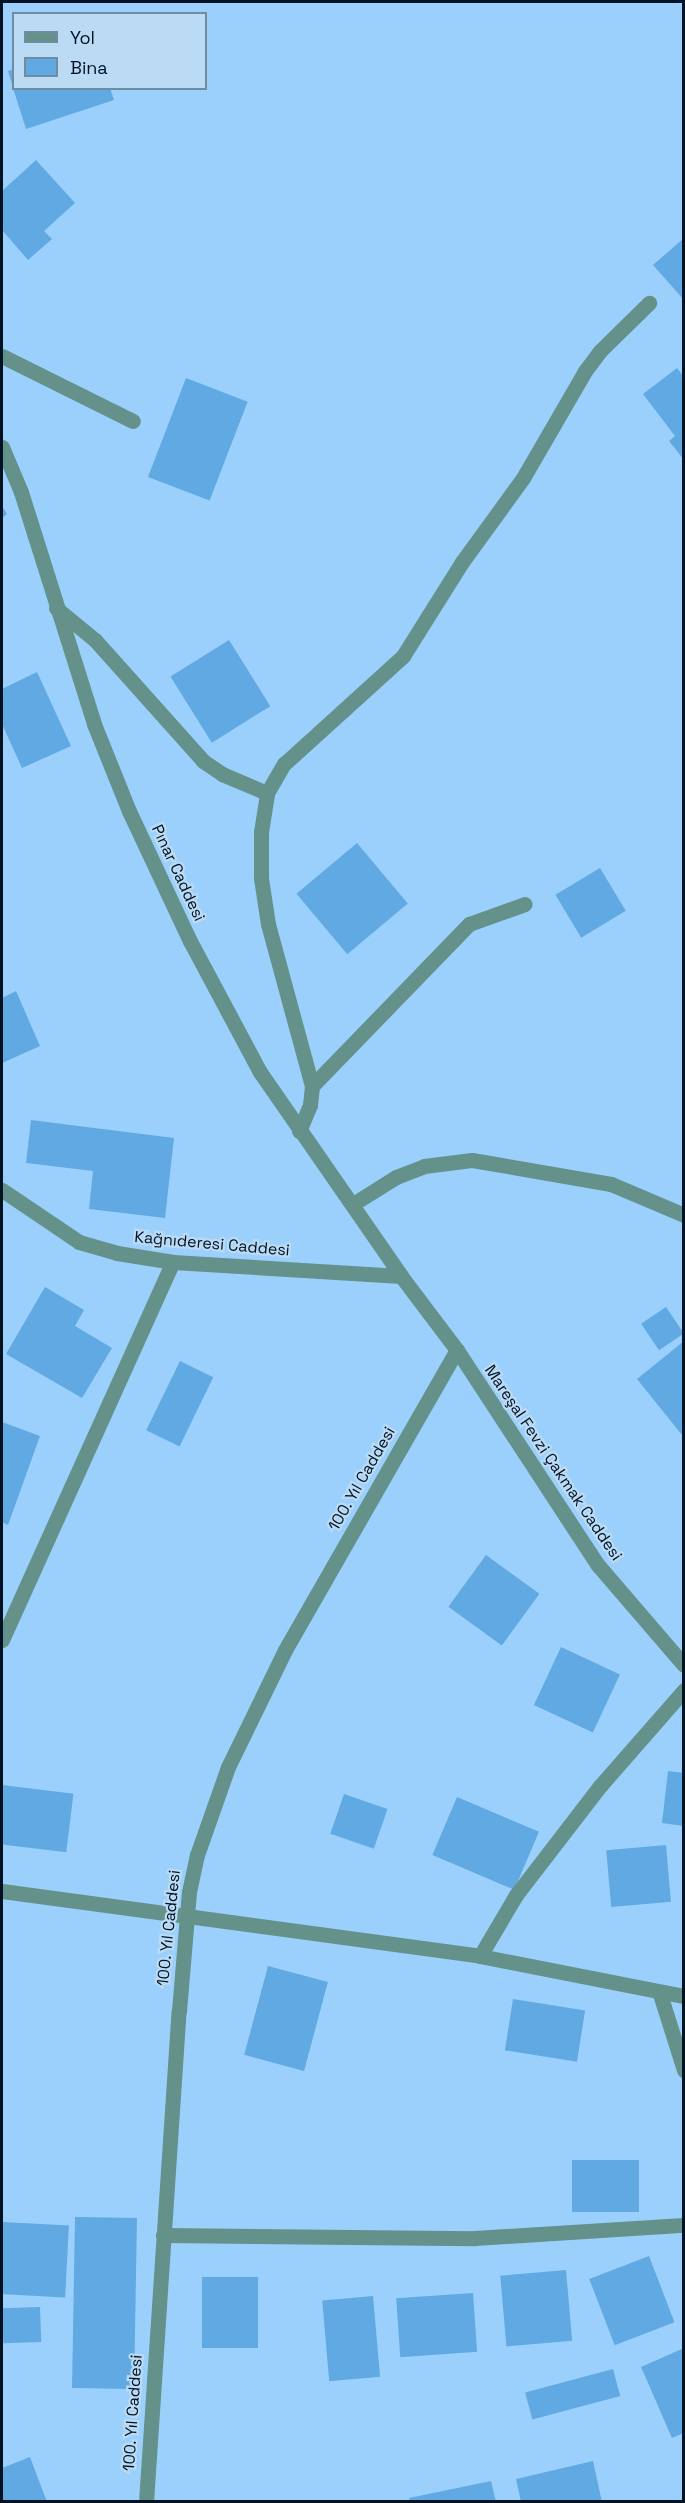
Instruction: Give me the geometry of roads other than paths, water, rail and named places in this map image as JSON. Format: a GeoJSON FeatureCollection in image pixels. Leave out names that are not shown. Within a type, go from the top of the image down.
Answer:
{"type":"FeatureCollection","features":[{"type":"Feature","properties":{"kind":"street"},"geometry":{"type":"LineString","coordinates":[[300,1131],[310,1105],[312,1086],[267,912],[261,832],[267,793],[284,764],[403,656],[462,562],[523,478],[585,371],[600,351],[649,303]]}},
{"type":"Feature","properties":{"kind":"street"},"geometry":{"type":"LineString","coordinates":[[2,356],[133,421]]}},
{"type":"Feature","properties":{"kind":"street","name":"Pınar Caddesi"},"geometry":{"type":"LineString","coordinates":[[2,447],[21,492],[94,724],[156,873],[260,1072],[401,1276]]}},
{"type":"Feature","properties":{"kind":"street"},"geometry":{"type":"LineString","coordinates":[[56,608],[95,640],[203,761],[222,774],[267,793]]}},
{"type":"Feature","properties":{"kind":"street"},"geometry":{"type":"LineString","coordinates":[[312,1086],[462,930],[487,915],[525,904]]}},
{"type":"Feature","properties":{"kind":"street"},"geometry":{"type":"LineString","coordinates":[[353,1204],[396,1177],[424,1166],[472,1160],[611,1184],[684,1215]]}},
{"type":"Feature","properties":{"kind":"street","name":"Kağnıderesi Caddesi"},"geometry":{"type":"LineString","coordinates":[[2,1190],[79,1242],[117,1253],[173,1262],[401,1276]]}},
{"type":"Feature","properties":{"kind":"street"},"geometry":{"type":"LineString","coordinates":[[2,1640],[173,1262]]}},
{"type":"Feature","properties":{"kind":"street","name":"Mareşal Fevzi Çakmak Caddesi"},"geometry":{"type":"LineString","coordinates":[[401,1276],[457,1350],[597,1564],[684,1665]]}},
{"type":"Feature","properties":{"kind":"street","name":"100. Yıl Caddesi"},"geometry":{"type":"LineString","coordinates":[[146,2502],[187,1917],[197,1855],[228,1767],[285,1650],[457,1350]]}},
{"type":"Feature","properties":{"kind":"street"},"geometry":{"type":"LineString","coordinates":[[480,1956],[516,1895],[600,1786],[684,1690]]}},
{"type":"Feature","properties":{"kind":"street"},"geometry":{"type":"LineString","coordinates":[[2,1891],[480,1956],[660,1994],[684,1996]]}},
{"type":"Feature","properties":{"kind":"street"},"geometry":{"type":"LineString","coordinates":[[660,1994],[684,2070]]}},
{"type":"Feature","properties":{"kind":"street"},"geometry":{"type":"LineString","coordinates":[[163,2235],[475,2238],[684,2225]]}}]}
